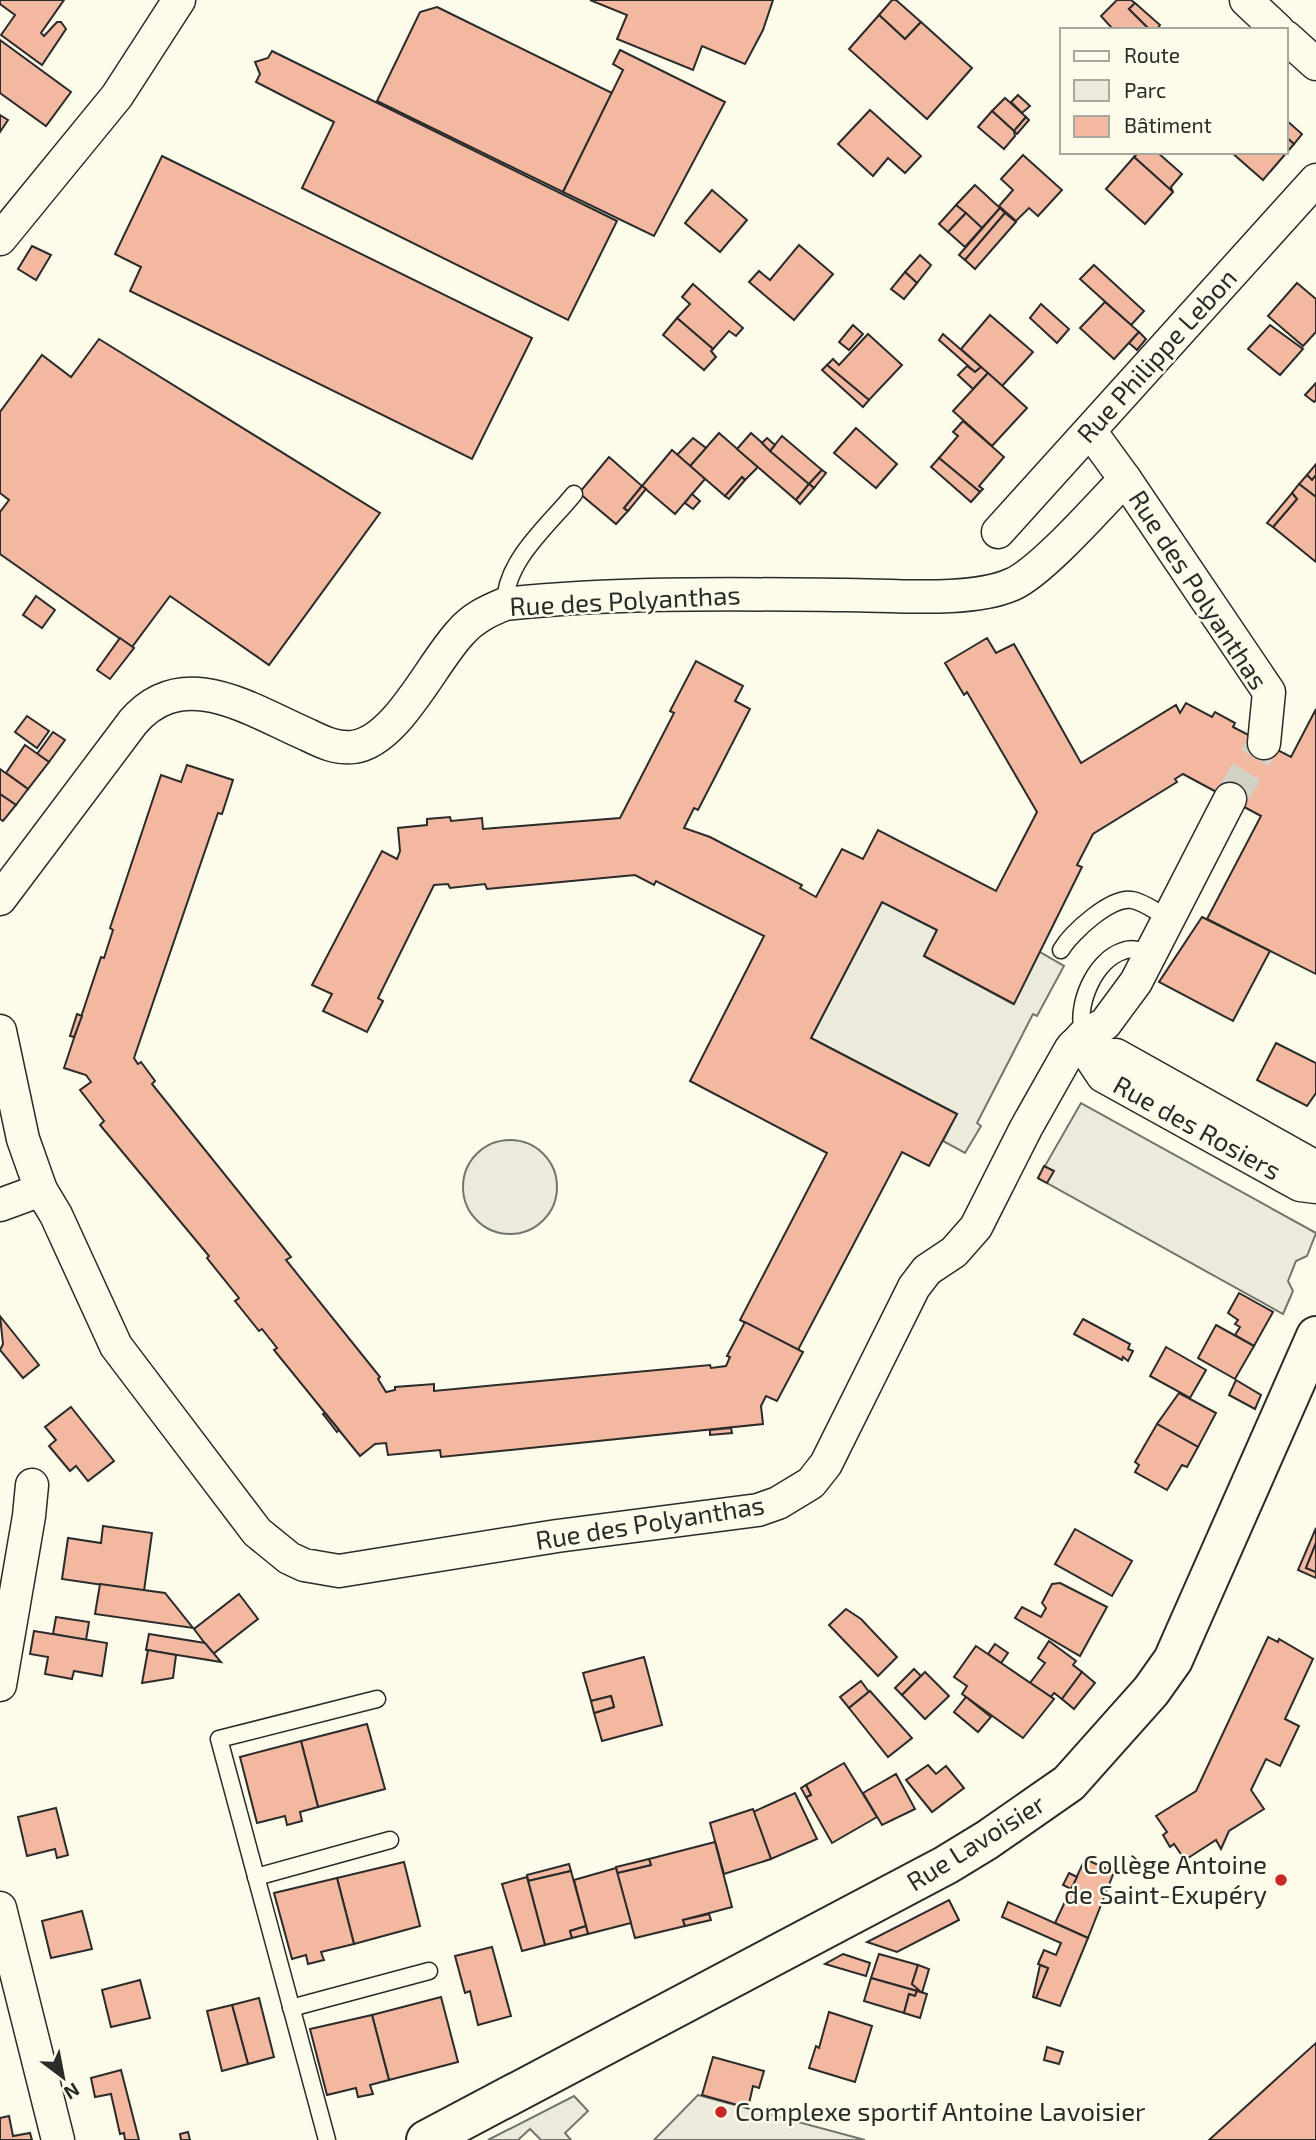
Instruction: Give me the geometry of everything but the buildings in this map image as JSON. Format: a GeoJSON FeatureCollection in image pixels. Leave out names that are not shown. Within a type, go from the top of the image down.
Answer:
{"type":"FeatureCollection","features":[{"type":"Feature","properties":{"kind":"street"},"geometry":{"type":"LineString","coordinates":[[0,239],[117,96],[178,0]]}},
{"type":"Feature","properties":{"kind":"street"},"geometry":{"type":"LineString","coordinates":[[1246,0],[1276,28]]}},
{"type":"Feature","properties":{"kind":"street"},"geometry":{"type":"LineString","coordinates":[[1288,39],[1316,64]]}},
{"type":"Feature","properties":{"kind":"street","name":"Rue Philippe Lebon"},"geometry":{"type":"LineString","coordinates":[[998,532],[1316,180]]}},
{"type":"Feature","properties":{"kind":"street","name":"Rue des Polyanthas"},"geometry":{"type":"LineString","coordinates":[[1090,431],[1269,692],[1264,743]]}},
{"type":"Feature","properties":{"kind":"street","name":"Rue des Polyanthas"},"geometry":{"type":"LineString","coordinates":[[0,899],[133,722],[158,700],[189,693],[208,694],[232,701],[329,745],[355,747],[380,735],[461,632],[482,614],[505,604],[670,594],[946,595],[995,591],[1016,583],[1034,570],[1125,479]]}},
{"type":"Feature","properties":{"kind":"street","name":"Rue des Polyanthas"},"geometry":{"type":"LineString","coordinates":[[0,1031],[23,1139],[41,1190],[56,1215],[117,1346],[257,1532],[289,1558],[304,1565],[340,1571],[557,1536],[758,1510],[799,1493],[827,1464],[842,1436],[857,1397],[915,1287],[927,1270],[954,1252],[976,1227],[1054,1074],[1118,1010],[1230,799]]}},
{"type":"Feature","properties":{"kind":"street","name":"Rue des Rosiers"},"geometry":{"type":"LineString","coordinates":[[1082,1045],[1116,1055],[1316,1167]]}},
{"type":"Feature","properties":{"kind":"street","name":"Rue des Rosiers"},"geometry":{"type":"LineString","coordinates":[[1082,1045],[1102,1076],[1300,1185],[1316,1187]]}},
{"type":"Feature","properties":{"kind":"street"},"geometry":{"type":"LineString","coordinates":[[0,1205],[41,1190]]}},
{"type":"Feature","properties":{"kind":"street","name":"Rue Lavoisier"},"geometry":{"type":"LineString","coordinates":[[426,2140],[957,1859],[1069,1783],[1151,1691],[1173,1660],[1315,1340]]}},
{"type":"Feature","properties":{"kind":"street"},"geometry":{"type":"LineString","coordinates":[[0,1685],[32,1485]]}},
{"type":"Feature","properties":{"kind":"street"},"geometry":{"type":"LineString","coordinates":[[0,1908],[58,2140]]}},
{"type":"Feature","properties":{"kind":"lane"},"geometry":{"type":"LineString","coordinates":[[505,604],[505,586],[513,569],[574,494]]}},
{"type":"Feature","properties":{"kind":"lane"},"geometry":{"type":"LineString","coordinates":[[1061,950],[1080,927],[1118,901],[1129,899],[1167,917]]}},
{"type":"Feature","properties":{"kind":"lane"},"geometry":{"type":"LineString","coordinates":[[327,2140],[219,1739],[377,1699]]}},
{"type":"Feature","properties":{"kind":"lane"},"geometry":{"type":"LineString","coordinates":[[256,1877],[390,1840]]}},
{"type":"Feature","properties":{"kind":"lane"},"geometry":{"type":"LineString","coordinates":[[291,2008],[429,1971]]}},
{"type":"Feature","properties":{"kind":"green space"},"geometry":{"type":"Polygon","coordinates":[[[1081,1103],[1316,1233],[1307,1256],[1296,1261],[1288,1281],[1293,1291],[1283,1314],[1038,1178],[1081,1103]]]}},
{"type":"Feature","properties":{"kind":"green space"},"geometry":{"type":"Polygon","coordinates":[[[510,1140],[528,1144],[543,1154],[553,1169],[557,1187],[553,1205],[543,1220],[528,1230],[510,1234],[492,1230],[477,1220],[467,1205],[463,1187],[467,1169],[477,1154],[492,1144],[510,1140]]]}},
{"type":"Feature","properties":{"kind":"green space","name":"Complexe sportif Antoine Lavoisier"},"geometry":{"type":"Polygon","coordinates":[[[698,2095],[865,2140],[654,2140],[698,2095]]]}},
{"type":"Feature","properties":{"kind":"shaded area"},"geometry":{"type":"Polygon","coordinates":[[[882,902],[937,930],[924,956],[1013,1004],[1038,951],[1064,966],[1037,1016],[1033,1014],[977,1123],[981,1126],[965,1153],[943,1141],[957,1114],[811,1038],[882,902]]]}},
{"type":"Feature","properties":{"kind":"shaded area"},"geometry":{"type":"Polygon","coordinates":[[[574,2096],[588,2111],[565,2133],[571,2140],[541,2140],[530,2129],[518,2140],[488,2140],[574,2096]]]}},
{"type":"Feature","properties":{"kind":"tunnel"},"geometry":{"type":"LineString","coordinates":[[1230,799],[1264,743]]}},
{"type":"Feature","properties":{"kind":"place","name":"Collège Antoine de Saint-Exupéry"},"geometry":{"type":"Point","coordinates":[1281,1880]}},
{"type":"Feature","properties":{"kind":"place","name":"Complexe sportif Antoine Lavoisier"},"geometry":{"type":"Point","coordinates":[721,2112]}}]}
